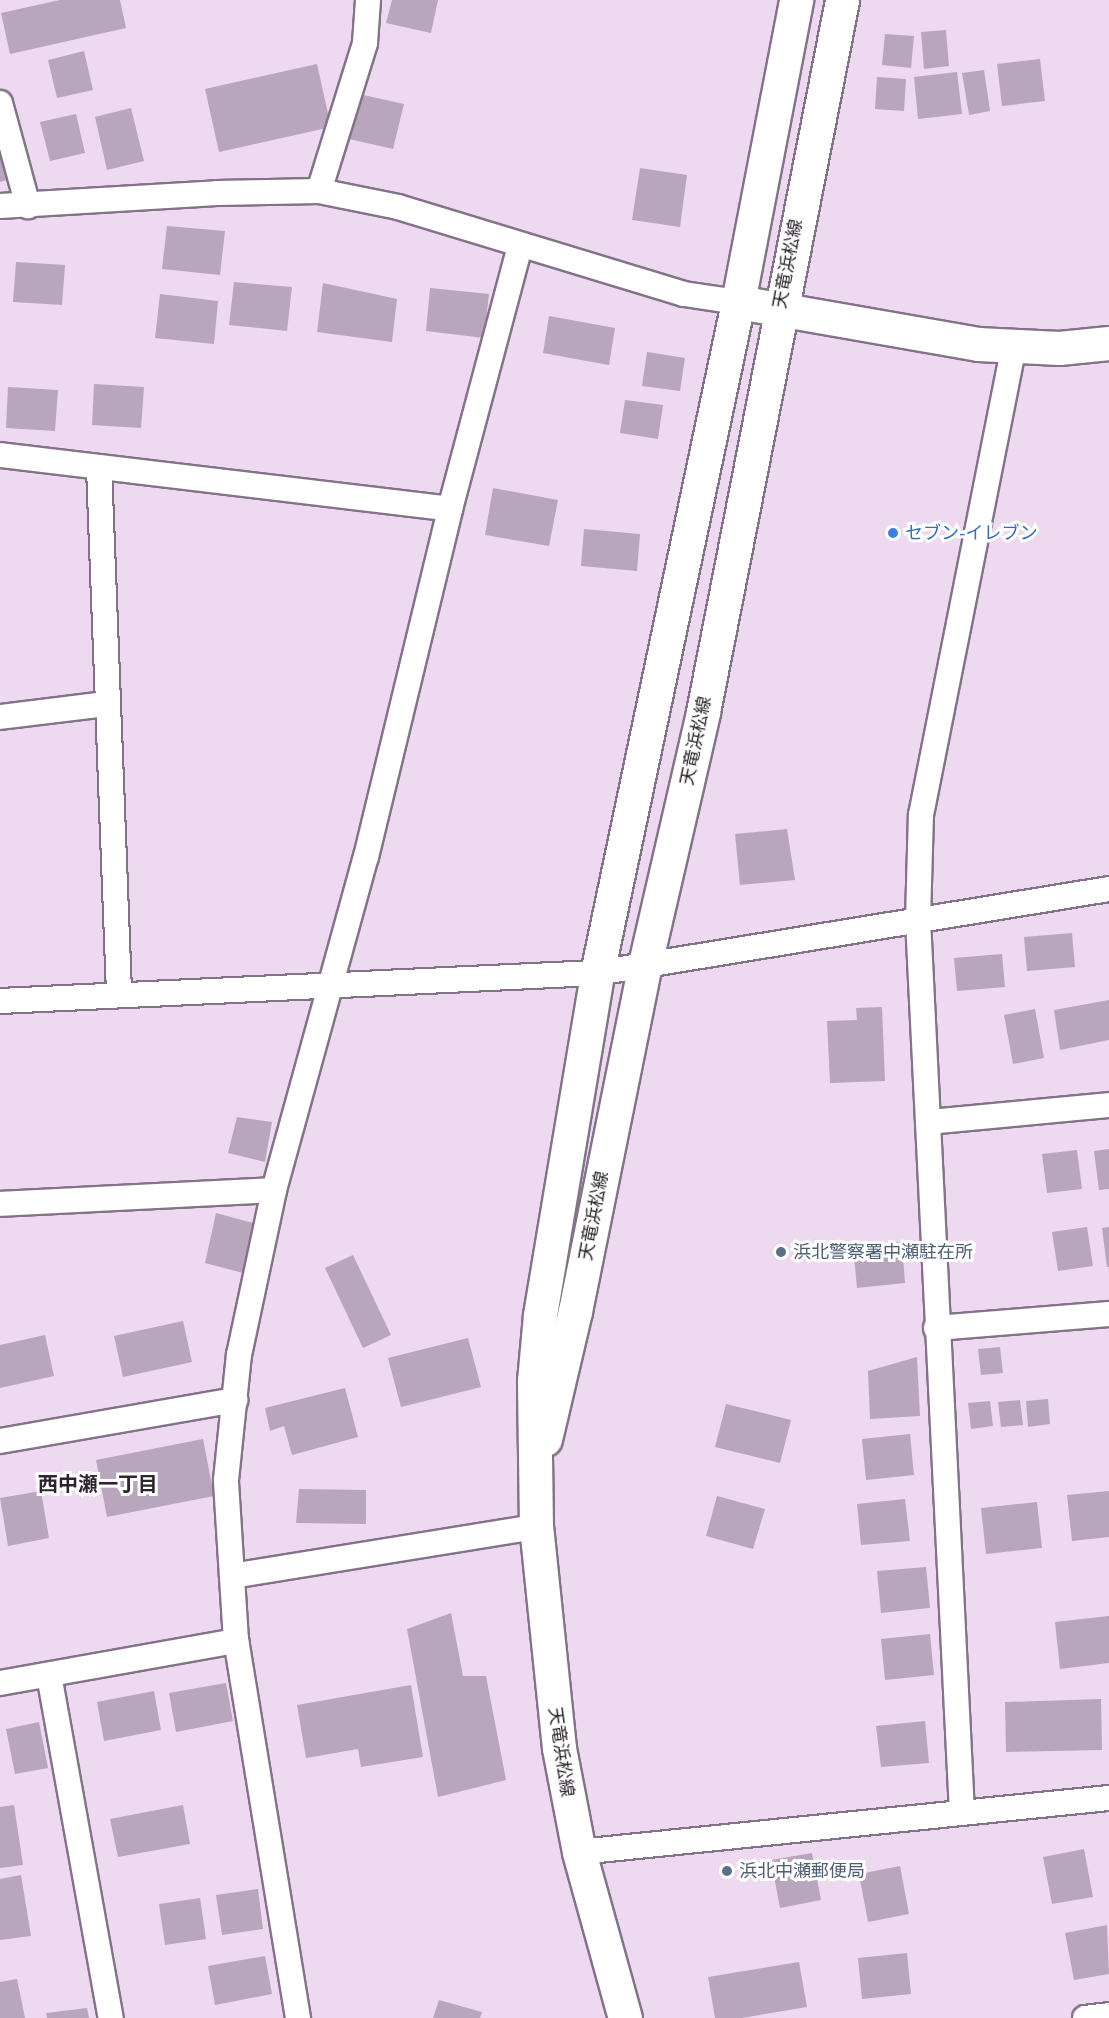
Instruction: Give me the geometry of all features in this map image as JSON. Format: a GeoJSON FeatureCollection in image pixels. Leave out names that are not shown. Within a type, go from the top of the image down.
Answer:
{"type":"FeatureCollection","features":[{"type":"Feature","properties":{"kind":"main road","name":"天竜浜松線"},"geometry":{"type":"LineString","coordinates":[[625,2018],[579,1852],[559,1748],[536,1527],[534,1381],[540,1315],[597,973],[738,302],[796,0]]}},
{"type":"Feature","properties":{"kind":"main road","name":"天竜浜松線"},"geometry":{"type":"LineString","coordinates":[[534,1479],[557,1396],[645,964],[703,712],[779,310],[842,0]]}},
{"type":"Feature","properties":{"kind":"main road"},"geometry":{"type":"LineString","coordinates":[[738,302],[1014,347],[1109,343]]}},
{"type":"Feature","properties":{"kind":"street"},"geometry":{"type":"LineString","coordinates":[[319,191],[365,43],[368,0]]}},
{"type":"Feature","properties":{"kind":"street"},"geometry":{"type":"LineString","coordinates":[[0,103],[28,206]]}},
{"type":"Feature","properties":{"kind":"street"},"geometry":{"type":"LineString","coordinates":[[0,206],[173,195],[319,191],[398,207],[520,246],[684,294],[738,302]]}},
{"type":"Feature","properties":{"kind":"street"},"geometry":{"type":"LineString","coordinates":[[293,2017],[236,1641],[226,1480],[239,1355],[274,1190],[366,856],[450,509],[520,246]]}},
{"type":"Feature","properties":{"kind":"street"},"geometry":{"type":"LineString","coordinates":[[962,1813],[936,1328],[929,1122],[918,920],[921,815],[1014,347]]}},
{"type":"Feature","properties":{"kind":"street"},"geometry":{"type":"LineString","coordinates":[[0,455],[450,509]]}},
{"type":"Feature","properties":{"kind":"street"},"geometry":{"type":"LineString","coordinates":[[99,467],[106,704],[119,993]]}},
{"type":"Feature","properties":{"kind":"street"},"geometry":{"type":"LineString","coordinates":[[0,717],[106,704]]}},
{"type":"Feature","properties":{"kind":"street"},"geometry":{"type":"LineString","coordinates":[[0,1001],[331,983],[597,973],[1109,888]]}},
{"type":"Feature","properties":{"kind":"street"},"geometry":{"type":"LineString","coordinates":[[929,1122],[1109,1105]]}},
{"type":"Feature","properties":{"kind":"street"},"geometry":{"type":"LineString","coordinates":[[0,1204],[274,1190]]}},
{"type":"Feature","properties":{"kind":"street"},"geometry":{"type":"LineString","coordinates":[[936,1328],[1109,1314]]}},
{"type":"Feature","properties":{"kind":"street"},"geometry":{"type":"LineString","coordinates":[[0,1441],[235,1401]]}},
{"type":"Feature","properties":{"kind":"street"},"geometry":{"type":"LineString","coordinates":[[232,1576],[536,1527]]}},
{"type":"Feature","properties":{"kind":"street"},"geometry":{"type":"LineString","coordinates":[[0,1683],[236,1641]]}},
{"type":"Feature","properties":{"kind":"street"},"geometry":{"type":"LineString","coordinates":[[49,1675],[111,2018]]}},
{"type":"Feature","properties":{"kind":"street"},"geometry":{"type":"LineString","coordinates":[[579,1852],[1109,1798]]}},
{"type":"Feature","properties":{"kind":"street"},"geometry":{"type":"LineString","coordinates":[[1085,2018],[1109,2015]]}},
{"type":"Feature","properties":{"kind":"building"},"geometry":{"type":"Polygon","coordinates":[[[60,0],[120,0],[126,28],[10,54],[1,13],[60,0]]]}},
{"type":"Feature","properties":{"kind":"building"},"geometry":{"type":"Polygon","coordinates":[[[392,0],[438,0],[431,33],[386,23],[392,0]]]}},
{"type":"Feature","properties":{"kind":"building"},"geometry":{"type":"Polygon","coordinates":[[[946,30],[949,66],[924,69],[921,32],[946,30]]]}},
{"type":"Feature","properties":{"kind":"building"},"geometry":{"type":"Polygon","coordinates":[[[885,34],[914,36],[911,68],[882,65],[885,34]]]}},
{"type":"Feature","properties":{"kind":"building"},"geometry":{"type":"Polygon","coordinates":[[[84,51],[93,90],[57,98],[48,60],[84,51]]]}},
{"type":"Feature","properties":{"kind":"building"},"geometry":{"type":"Polygon","coordinates":[[[1040,59],[1045,101],[1002,106],[997,64],[1040,59]]]}},
{"type":"Feature","properties":{"kind":"building"},"geometry":{"type":"Polygon","coordinates":[[[317,64],[331,127],[219,152],[205,89],[317,64]]]}},
{"type":"Feature","properties":{"kind":"building"},"geometry":{"type":"Polygon","coordinates":[[[984,70],[990,111],[969,115],[962,73],[984,70]]]}},
{"type":"Feature","properties":{"kind":"building"},"geometry":{"type":"Polygon","coordinates":[[[957,72],[962,114],[918,119],[914,77],[957,72]]]}},
{"type":"Feature","properties":{"kind":"building"},"geometry":{"type":"Polygon","coordinates":[[[877,77],[906,79],[904,111],[875,109],[877,77]]]}},
{"type":"Feature","properties":{"kind":"building"},"geometry":{"type":"Polygon","coordinates":[[[359,94],[404,104],[393,149],[349,139],[359,94]]]}},
{"type":"Feature","properties":{"kind":"building"},"geometry":{"type":"Polygon","coordinates":[[[131,108],[144,161],[107,170],[95,117],[131,108]]]}},
{"type":"Feature","properties":{"kind":"building"},"geometry":{"type":"Polygon","coordinates":[[[76,114],[85,153],[50,161],[40,122],[76,114]]]}},
{"type":"Feature","properties":{"kind":"building"},"geometry":{"type":"Polygon","coordinates":[[[0,141],[13,178],[0,182],[0,141]]]}},
{"type":"Feature","properties":{"kind":"building"},"geometry":{"type":"Polygon","coordinates":[[[640,168],[687,175],[680,227],[632,220],[640,168]]]}},
{"type":"Feature","properties":{"kind":"building"},"geometry":{"type":"Polygon","coordinates":[[[167,226],[225,231],[220,275],[162,269],[167,226]]]}},
{"type":"Feature","properties":{"kind":"building"},"geometry":{"type":"Polygon","coordinates":[[[16,262],[65,265],[62,305],[13,302],[16,262]]]}},
{"type":"Feature","properties":{"kind":"building"},"geometry":{"type":"Polygon","coordinates":[[[234,282],[292,287],[287,331],[229,325],[234,282]]]}},
{"type":"Feature","properties":{"kind":"building"},"geometry":{"type":"Polygon","coordinates":[[[323,283],[397,299],[392,342],[317,332],[323,283]]]}},
{"type":"Feature","properties":{"kind":"building"},"geometry":{"type":"Polygon","coordinates":[[[430,288],[489,294],[484,338],[426,331],[430,288]]]}},
{"type":"Feature","properties":{"kind":"building"},"geometry":{"type":"Polygon","coordinates":[[[160,294],[218,301],[214,344],[155,338],[160,294]]]}},
{"type":"Feature","properties":{"kind":"building"},"geometry":{"type":"Polygon","coordinates":[[[549,316],[615,328],[609,365],[543,353],[549,316]]]}},
{"type":"Feature","properties":{"kind":"building"},"geometry":{"type":"Polygon","coordinates":[[[647,352],[685,358],[680,391],[642,386],[647,352]]]}},
{"type":"Feature","properties":{"kind":"building"},"geometry":{"type":"Polygon","coordinates":[[[94,384],[144,387],[141,428],[92,425],[94,384]]]}},
{"type":"Feature","properties":{"kind":"building"},"geometry":{"type":"Polygon","coordinates":[[[8,387],[58,390],[55,431],[6,428],[8,387]]]}},
{"type":"Feature","properties":{"kind":"building"},"geometry":{"type":"Polygon","coordinates":[[[625,400],[663,405],[658,439],[620,433],[625,400]]]}},
{"type":"Feature","properties":{"kind":"building"},"geometry":{"type":"Polygon","coordinates":[[[493,488],[558,500],[549,546],[485,535],[493,488]]]}},
{"type":"Feature","properties":{"kind":"building"},"geometry":{"type":"Polygon","coordinates":[[[584,529],[640,534],[637,571],[581,566],[584,529]]]}},
{"type":"Feature","properties":{"kind":"building"},"geometry":{"type":"Polygon","coordinates":[[[787,829],[795,880],[740,885],[735,834],[787,829]]]}},
{"type":"Feature","properties":{"kind":"building"},"geometry":{"type":"Polygon","coordinates":[[[1072,933],[1075,967],[1027,971],[1024,937],[1072,933]]]}},
{"type":"Feature","properties":{"kind":"building"},"geometry":{"type":"Polygon","coordinates":[[[1002,954],[1005,987],[957,991],[954,958],[1002,954]]]}},
{"type":"Feature","properties":{"kind":"building"},"geometry":{"type":"Polygon","coordinates":[[[1109,1000],[1109,1040],[1060,1050],[1054,1010],[1109,1000]]]}},
{"type":"Feature","properties":{"kind":"building"},"geometry":{"type":"Polygon","coordinates":[[[882,1007],[885,1081],[830,1083],[827,1021],[857,1020],[856,1008],[882,1007]]]}},
{"type":"Feature","properties":{"kind":"building"},"geometry":{"type":"Polygon","coordinates":[[[1035,1009],[1044,1058],[1013,1064],[1004,1015],[1035,1009]]]}},
{"type":"Feature","properties":{"kind":"building"},"geometry":{"type":"Polygon","coordinates":[[[237,1117],[272,1122],[265,1162],[228,1153],[237,1117]]]}},
{"type":"Feature","properties":{"kind":"building"},"geometry":{"type":"Polygon","coordinates":[[[1109,1149],[1109,1189],[1099,1190],[1094,1151],[1109,1149]]]}},
{"type":"Feature","properties":{"kind":"building"},"geometry":{"type":"Polygon","coordinates":[[[1077,1150],[1082,1189],[1047,1193],[1042,1154],[1077,1150]]]}},
{"type":"Feature","properties":{"kind":"building"},"geometry":{"type":"Polygon","coordinates":[[[216,1213],[253,1223],[243,1273],[205,1263],[216,1213]]]}},
{"type":"Feature","properties":{"kind":"building"},"geometry":{"type":"Polygon","coordinates":[[[1087,1227],[1093,1266],[1058,1271],[1052,1232],[1087,1227]]]}},
{"type":"Feature","properties":{"kind":"building"},"geometry":{"type":"Polygon","coordinates":[[[1109,1227],[1109,1267],[1107,1267],[1102,1228],[1109,1227]]]}},
{"type":"Feature","properties":{"kind":"building"},"geometry":{"type":"Polygon","coordinates":[[[902,1242],[905,1283],[857,1288],[853,1246],[902,1242]]]}},
{"type":"Feature","properties":{"kind":"building"},"geometry":{"type":"Polygon","coordinates":[[[353,1255],[391,1335],[363,1348],[325,1268],[353,1255]]]}},
{"type":"Feature","properties":{"kind":"building"},"geometry":{"type":"Polygon","coordinates":[[[183,1321],[192,1362],[123,1377],[114,1336],[183,1321]]]}},
{"type":"Feature","properties":{"kind":"building"},"geometry":{"type":"Polygon","coordinates":[[[45,1335],[54,1376],[0,1388],[0,1345],[45,1335]]]}},
{"type":"Feature","properties":{"kind":"building"},"geometry":{"type":"Polygon","coordinates":[[[468,1338],[481,1387],[401,1407],[388,1358],[468,1338]]]}},
{"type":"Feature","properties":{"kind":"building"},"geometry":{"type":"Polygon","coordinates":[[[1000,1347],[1003,1373],[981,1375],[978,1349],[1000,1347]]]}},
{"type":"Feature","properties":{"kind":"building"},"geometry":{"type":"Polygon","coordinates":[[[917,1357],[920,1416],[870,1419],[868,1371],[917,1357]]]}},
{"type":"Feature","properties":{"kind":"building"},"geometry":{"type":"Polygon","coordinates":[[[345,1388],[358,1437],[292,1455],[284,1426],[270,1431],[265,1408],[345,1388]]]}},
{"type":"Feature","properties":{"kind":"building"},"geometry":{"type":"Polygon","coordinates":[[[1048,1399],[1050,1424],[1028,1427],[1026,1401],[1048,1399]]]}},
{"type":"Feature","properties":{"kind":"building"},"geometry":{"type":"Polygon","coordinates":[[[1020,1400],[1023,1425],[1001,1427],[998,1402],[1020,1400]]]}},
{"type":"Feature","properties":{"kind":"building"},"geometry":{"type":"Polygon","coordinates":[[[990,1401],[993,1426],[971,1429],[968,1403],[990,1401]]]}},
{"type":"Feature","properties":{"kind":"building"},"geometry":{"type":"Polygon","coordinates":[[[726,1404],[791,1420],[780,1463],[715,1447],[726,1404]]]}},
{"type":"Feature","properties":{"kind":"building"},"geometry":{"type":"Polygon","coordinates":[[[910,1434],[914,1475],[866,1480],[862,1439],[910,1434]]]}},
{"type":"Feature","properties":{"kind":"building"},"geometry":{"type":"Polygon","coordinates":[[[203,1439],[214,1496],[107,1517],[96,1460],[203,1439]]]}},
{"type":"Feature","properties":{"kind":"building"},"geometry":{"type":"Polygon","coordinates":[[[299,1489],[366,1490],[366,1524],[296,1523],[299,1489]]]}},
{"type":"Feature","properties":{"kind":"building"},"geometry":{"type":"Polygon","coordinates":[[[41,1491],[49,1538],[8,1546],[0,1498],[41,1491]]]}},
{"type":"Feature","properties":{"kind":"building"},"geometry":{"type":"Polygon","coordinates":[[[1109,1491],[1109,1537],[1072,1541],[1067,1495],[1109,1491]]]}},
{"type":"Feature","properties":{"kind":"building"},"geometry":{"type":"Polygon","coordinates":[[[717,1496],[765,1509],[753,1549],[706,1536],[717,1496]]]}},
{"type":"Feature","properties":{"kind":"building"},"geometry":{"type":"Polygon","coordinates":[[[905,1499],[910,1541],[861,1545],[857,1504],[905,1499]]]}},
{"type":"Feature","properties":{"kind":"building"},"geometry":{"type":"Polygon","coordinates":[[[1037,1502],[1042,1548],[986,1554],[981,1508],[1037,1502]]]}},
{"type":"Feature","properties":{"kind":"building"},"geometry":{"type":"Polygon","coordinates":[[[926,1567],[930,1608],[881,1613],[877,1571],[926,1567]]]}},
{"type":"Feature","properties":{"kind":"building"},"geometry":{"type":"Polygon","coordinates":[[[451,1613],[463,1676],[486,1676],[506,1780],[438,1797],[407,1629],[451,1613]]]}},
{"type":"Feature","properties":{"kind":"building"},"geometry":{"type":"Polygon","coordinates":[[[1109,1616],[1109,1663],[1060,1669],[1055,1622],[1109,1616]]]}},
{"type":"Feature","properties":{"kind":"building"},"geometry":{"type":"Polygon","coordinates":[[[930,1634],[934,1675],[885,1680],[881,1639],[930,1634]]]}},
{"type":"Feature","properties":{"kind":"building"},"geometry":{"type":"Polygon","coordinates":[[[226,1683],[233,1721],[176,1732],[169,1693],[226,1683]]]}},
{"type":"Feature","properties":{"kind":"building"},"geometry":{"type":"Polygon","coordinates":[[[411,1685],[423,1757],[361,1767],[358,1749],[306,1758],[297,1705],[411,1685]]]}},
{"type":"Feature","properties":{"kind":"building"},"geometry":{"type":"Polygon","coordinates":[[[154,1691],[161,1730],[104,1741],[97,1702],[154,1691]]]}},
{"type":"Feature","properties":{"kind":"building"},"geometry":{"type":"Polygon","coordinates":[[[1101,1699],[1102,1750],[1006,1752],[1005,1702],[1101,1699]]]}},
{"type":"Feature","properties":{"kind":"building"},"geometry":{"type":"Polygon","coordinates":[[[925,1721],[929,1763],[881,1767],[876,1726],[925,1721]]]}},
{"type":"Feature","properties":{"kind":"building"},"geometry":{"type":"Polygon","coordinates":[[[39,1722],[48,1768],[15,1774],[6,1729],[39,1722]]]}},
{"type":"Feature","properties":{"kind":"building"},"geometry":{"type":"Polygon","coordinates":[[[14,1805],[23,1865],[0,1868],[0,1807],[14,1805]]]}},
{"type":"Feature","properties":{"kind":"building"},"geometry":{"type":"Polygon","coordinates":[[[183,1805],[190,1844],[118,1857],[110,1819],[183,1805]]]}},
{"type":"Feature","properties":{"kind":"building"},"geometry":{"type":"Polygon","coordinates":[[[1084,1849],[1093,1897],[1052,1904],[1043,1857],[1084,1849]]]}},
{"type":"Feature","properties":{"kind":"building"},"geometry":{"type":"Polygon","coordinates":[[[812,1853],[821,1900],[780,1908],[771,1860],[812,1853]]]}},
{"type":"Feature","properties":{"kind":"building"},"geometry":{"type":"Polygon","coordinates":[[[900,1866],[909,1914],[868,1922],[859,1874],[900,1866]]]}},
{"type":"Feature","properties":{"kind":"building"},"geometry":{"type":"Polygon","coordinates":[[[21,1875],[31,1936],[0,1940],[0,1879],[21,1875]]]}},
{"type":"Feature","properties":{"kind":"building"},"geometry":{"type":"Polygon","coordinates":[[[258,1889],[263,1929],[222,1935],[216,1895],[258,1889]]]}},
{"type":"Feature","properties":{"kind":"building"},"geometry":{"type":"Polygon","coordinates":[[[200,1898],[206,1939],[165,1945],[159,1904],[200,1898]]]}},
{"type":"Feature","properties":{"kind":"building"},"geometry":{"type":"Polygon","coordinates":[[[1107,1925],[1109,1974],[1074,1980],[1065,1933],[1107,1925]]]}},
{"type":"Feature","properties":{"kind":"building"},"geometry":{"type":"Polygon","coordinates":[[[907,1953],[911,1994],[862,1999],[858,1958],[907,1953]]]}},
{"type":"Feature","properties":{"kind":"building"},"geometry":{"type":"Polygon","coordinates":[[[265,1956],[272,1994],[215,2005],[208,1966],[265,1956]]]}},
{"type":"Feature","properties":{"kind":"building"},"geometry":{"type":"Polygon","coordinates":[[[799,1962],[807,2007],[742,2018],[715,2018],[708,1977],[799,1962]]]}},
{"type":"Feature","properties":{"kind":"building"},"geometry":{"type":"Polygon","coordinates":[[[17,1979],[25,2018],[0,2018],[0,1982],[17,1979]]]}},
{"type":"Feature","properties":{"kind":"building"},"geometry":{"type":"Polygon","coordinates":[[[439,2000],[482,2012],[480,2018],[433,2018],[439,2000]]]}},
{"type":"Feature","properties":{"kind":"building"},"geometry":{"type":"Polygon","coordinates":[[[87,2008],[89,2018],[47,2018],[46,2013],[87,2008]]]}},
{"type":"Feature","properties":{"kind":"place","name":"セブン-イレブン"},"geometry":{"type":"Point","coordinates":[893,533]}},
{"type":"Feature","properties":{"kind":"place","name":"浜北警察署中瀬駐在所"},"geometry":{"type":"Point","coordinates":[781,1252]}},
{"type":"Feature","properties":{"kind":"place","name":"浜北中瀬郵便局"},"geometry":{"type":"Point","coordinates":[727,1871]}},
{"type":"Feature","properties":{"kind":"district","name":"西中瀬一丁目"},"geometry":{"type":"Point","coordinates":[98,1484]}}]}
